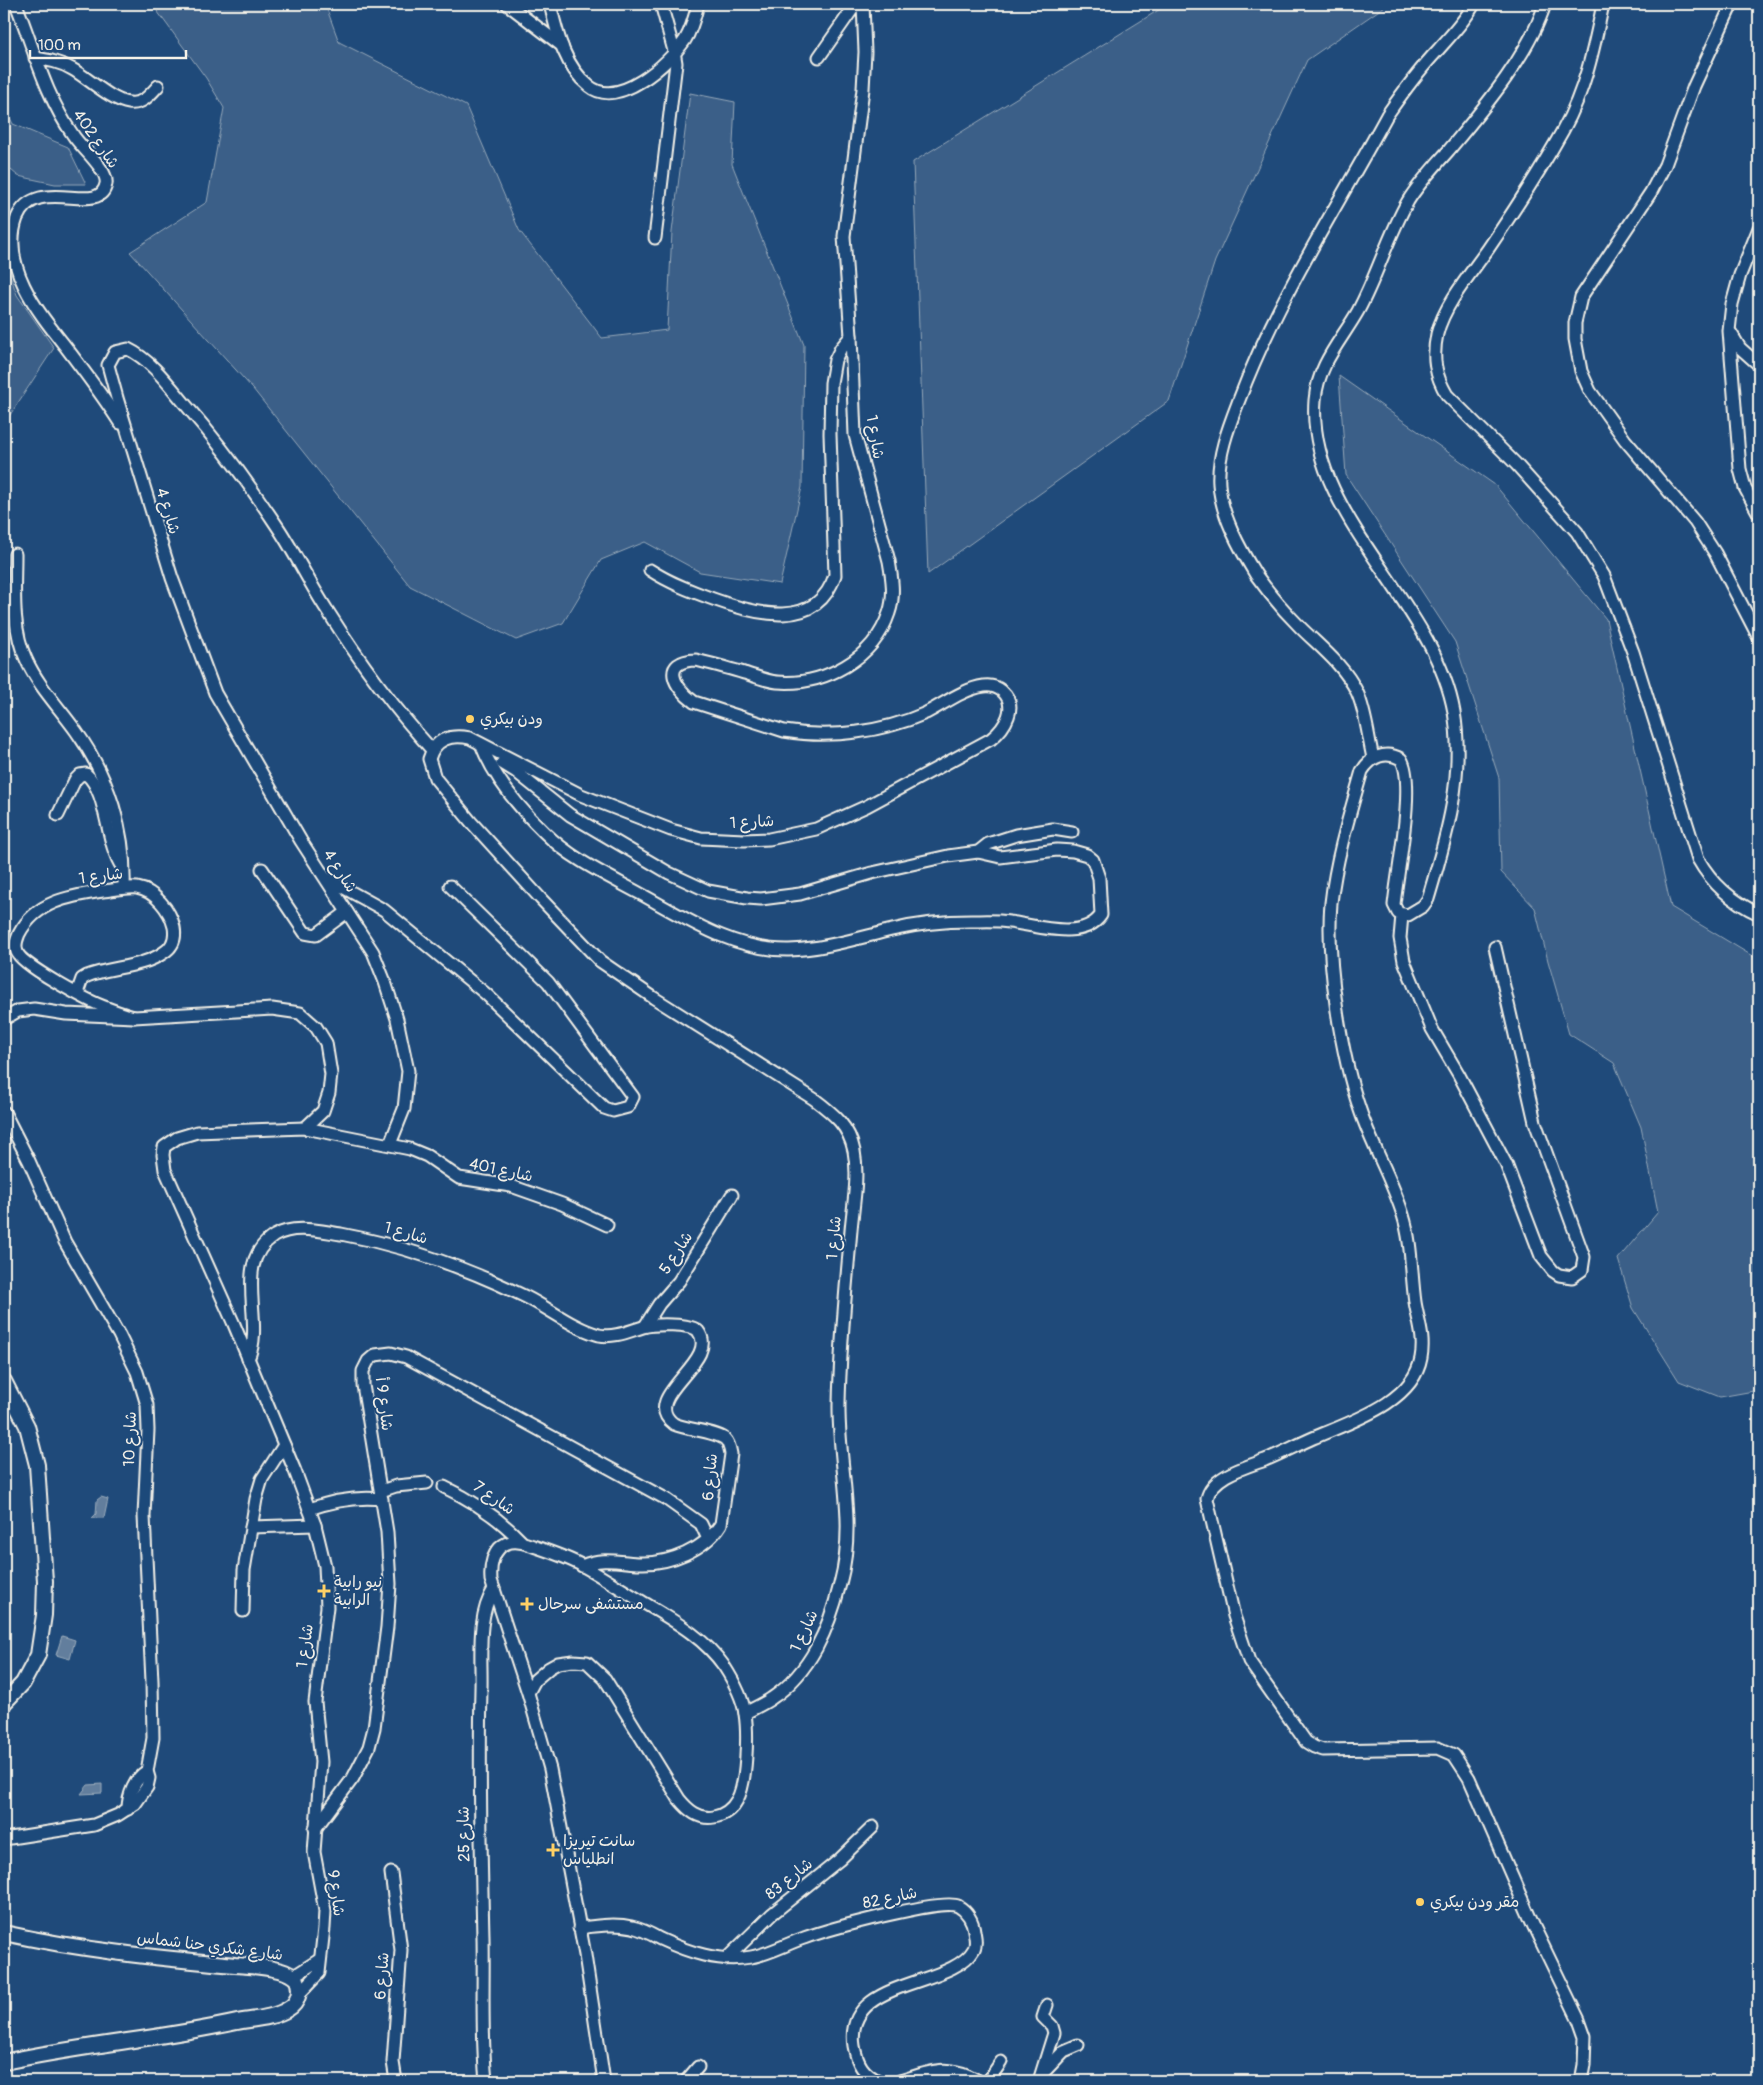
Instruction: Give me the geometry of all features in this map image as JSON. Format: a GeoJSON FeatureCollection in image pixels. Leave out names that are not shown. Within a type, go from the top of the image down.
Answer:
{"type":"FeatureCollection","features":[{"type":"Feature","properties":{"kind":"street","name":"شارع 402"},"geometry":{"type":"LineString","coordinates":[[16,4],[56,109],[74,137],[105,174],[107,183],[103,191],[97,196],[87,198],[48,195],[26,205],[20,212],[12,234],[18,275],[33,305],[104,398],[127,434]]}},
{"type":"Feature","properties":{"kind":"street"},"geometry":{"type":"LineString","coordinates":[[507,4],[562,46]]}},
{"type":"Feature","properties":{"kind":"street"},"geometry":{"type":"LineString","coordinates":[[550,4],[567,58],[590,88],[602,92],[616,92],[642,81],[664,63],[684,40],[692,26],[698,4]]}},
{"type":"Feature","properties":{"kind":"street"},"geometry":{"type":"LineString","coordinates":[[655,238],[676,63],[661,4]]}},
{"type":"Feature","properties":{"kind":"street"},"geometry":{"type":"LineString","coordinates":[[818,57],[856,4]]}},
{"type":"Feature","properties":{"kind":"street","name":"شارع 1"},"geometry":{"type":"LineString","coordinates":[[745,1712],[772,1699],[798,1676],[810,1661],[826,1627],[846,1560],[848,1514],[841,1453],[839,1403],[842,1320],[856,1166],[850,1137],[837,1116],[814,1099],[662,1003],[600,961],[471,822],[435,778],[429,759],[436,744],[454,737],[470,738],[483,749],[581,795],[671,830],[701,838],[769,839],[816,829],[867,806],[991,739],[1000,732],[1009,714],[1009,702],[1005,694],[997,687],[985,686],[968,691],[924,714],[890,725],[850,733],[816,734],[784,731],[714,710],[694,702],[682,694],[676,685],[674,672],[679,664],[687,660],[696,660],[777,682],[811,680],[826,676],[842,668],[868,649],[884,625],[889,613],[892,598],[892,579],[856,435],[844,236],[863,89],[865,52],[863,4]]}},
{"type":"Feature","properties":{"kind":"street"},"geometry":{"type":"LineString","coordinates":[[1373,758],[1361,704],[1356,692],[1332,656],[1281,606],[1256,574],[1235,536],[1224,508],[1219,484],[1220,462],[1229,427],[1247,379],[1288,290],[1392,108],[1425,64],[1454,34],[1474,4]]}},
{"type":"Feature","properties":{"kind":"street"},"geometry":{"type":"LineString","coordinates":[[1545,4],[1530,38],[1512,69],[1408,201],[1358,310],[1334,346],[1320,372],[1318,382],[1315,416],[1316,435],[1327,474],[1347,515],[1403,598],[1420,628],[1445,681],[1454,711],[1458,760],[1457,781],[1450,826],[1428,899],[1415,912],[1402,915],[1398,913],[1394,905],[1406,814],[1405,768],[1401,759],[1387,754],[1368,761],[1362,771],[1340,857],[1331,903],[1333,968],[1340,1024],[1355,1093],[1366,1128],[1389,1176],[1408,1232],[1416,1306],[1421,1325],[1421,1359],[1416,1373],[1409,1384],[1391,1401],[1353,1421],[1241,1469],[1212,1485],[1207,1499],[1234,1616],[1249,1662],[1306,1742],[1314,1748],[1323,1750],[1438,1748],[1454,1755],[1462,1764],[1485,1812],[1534,1927],[1579,2020],[1585,2044],[1581,2081]]}},
{"type":"Feature","properties":{"kind":"street"},"geometry":{"type":"LineString","coordinates":[[1603,4],[1586,78],[1575,107],[1563,130],[1448,310],[1438,332],[1434,365],[1439,382],[1447,396],[1484,430],[1577,532],[1604,576],[1633,652],[1698,859],[1712,880],[1724,892],[1738,903],[1759,914]]}},
{"type":"Feature","properties":{"kind":"street"},"geometry":{"type":"LineString","coordinates":[[1732,4],[1694,86],[1665,165],[1651,192],[1581,297],[1575,323],[1575,339],[1580,371],[1590,391],[1625,440],[1695,522],[1715,553],[1759,638]]}},
{"type":"Feature","properties":{"kind":"street"},"geometry":{"type":"LineString","coordinates":[[35,58],[59,62],[117,98],[129,103],[144,100],[158,86]]}},
{"type":"Feature","properties":{"kind":"street"},"geometry":{"type":"LineString","coordinates":[[1759,228],[1740,275],[1732,304],[1729,331],[1740,469],[1745,488],[1759,514]]}},
{"type":"Feature","properties":{"kind":"street"},"geometry":{"type":"LineString","coordinates":[[1729,331],[1740,348],[1759,365]]}},
{"type":"Feature","properties":{"kind":"street"},"geometry":{"type":"LineString","coordinates":[[650,570],[681,587],[756,613],[774,615],[807,608],[826,596],[834,575],[830,434],[831,383],[835,360],[841,348],[851,336]]}},
{"type":"Feature","properties":{"kind":"street","name":"شارع 4"},"geometry":{"type":"LineString","coordinates":[[390,1144],[400,1121],[405,1102],[408,1084],[407,1058],[397,1019],[378,964],[373,952],[296,833],[215,693],[172,578],[127,434],[108,365],[115,352],[128,349],[148,363],[203,424],[249,484],[279,529],[333,618],[376,680],[411,727],[432,750]]}},
{"type":"Feature","properties":{"kind":"street"},"geometry":{"type":"LineString","coordinates":[[15,554],[16,624],[26,659],[45,691],[84,744],[104,778],[121,836],[124,888]]}},
{"type":"Feature","properties":{"kind":"street"},"geometry":{"type":"LineString","coordinates":[[483,749],[515,771],[570,815],[690,884],[708,892],[761,899],[793,895],[948,856],[978,852],[1000,857],[1057,850],[1073,851],[1087,855],[1093,860],[1099,878],[1101,916],[1094,923],[1069,930],[1055,930],[1010,922],[967,921],[895,929],[823,947],[788,950],[753,946],[736,941],[690,921],[568,853],[544,834],[523,811],[498,778],[483,749]]}},
{"type":"Feature","properties":{"kind":"street"},"geometry":{"type":"LineString","coordinates":[[58,815],[75,780],[80,775],[86,774],[92,779],[105,813],[114,852],[124,870]]}},
{"type":"Feature","properties":{"kind":"street"},"geometry":{"type":"LineString","coordinates":[[978,852],[988,844],[1016,835],[1053,829],[1072,832]]}},
{"type":"Feature","properties":{"kind":"street"},"geometry":{"type":"LineString","coordinates":[[262,869],[305,933],[316,935],[347,912]]}},
{"type":"Feature","properties":{"kind":"street"},"geometry":{"type":"LineString","coordinates":[[324,877],[384,910],[486,994],[604,1108],[613,1111],[628,1107],[633,1098],[548,982],[450,886]]}},
{"type":"Feature","properties":{"kind":"street","name":"شارع 1"},"geometry":{"type":"LineString","coordinates":[[76,992],[82,979],[88,976],[159,956],[170,948],[174,942],[175,934],[170,917],[151,894],[137,888],[124,888],[67,897],[46,905],[25,923],[16,940],[16,951],[22,960],[76,992],[101,1006],[134,1018]]}},
{"type":"Feature","properties":{"kind":"street"},"geometry":{"type":"LineString","coordinates":[[1402,915],[1400,938],[1404,961],[1432,1029],[1459,1075],[1506,1164],[1541,1256],[1553,1272],[1572,1277],[1582,1270],[1584,1257],[1535,1122],[1495,946]]}},
{"type":"Feature","properties":{"kind":"street"},"geometry":{"type":"LineString","coordinates":[[4,1019],[18,1011],[34,1008],[66,1014],[134,1018],[272,1009],[300,1013],[316,1027],[326,1043],[332,1074],[329,1093],[323,1111],[305,1128]]}},
{"type":"Feature","properties":{"kind":"street","name":"شارع 10"},"geometry":{"type":"LineString","coordinates":[[4,1112],[65,1242],[119,1335],[137,1372],[147,1405],[148,1430],[144,1516],[153,1738],[147,1772],[149,1778],[145,1793],[128,1809],[94,1825],[4,1839]]}},
{"type":"Feature","properties":{"kind":"street","name":"شارع 401"},"geometry":{"type":"LineString","coordinates":[[197,1132],[305,1128],[390,1144],[427,1156],[459,1178],[512,1186],[562,1204],[608,1225]]}},
{"type":"Feature","properties":{"kind":"street","name":"شارع 1"},"geometry":{"type":"LineString","coordinates":[[197,1132],[176,1138],[164,1147],[164,1170],[284,1445],[315,1525],[325,1566],[328,1587],[327,1606],[314,1702],[321,1762],[314,1831]]}},
{"type":"Feature","properties":{"kind":"street","name":"شارع 5"},"geometry":{"type":"LineString","coordinates":[[644,1326],[678,1281],[732,1195]]}},
{"type":"Feature","properties":{"kind":"street","name":"شارع 1"},"geometry":{"type":"LineString","coordinates":[[248,1359],[253,1342],[252,1267],[260,1250],[268,1240],[282,1232],[292,1230],[323,1231],[410,1249],[489,1279],[567,1321],[601,1335],[629,1332],[644,1326]]}},
{"type":"Feature","properties":{"kind":"street","name":"شارع 6"},"geometry":{"type":"LineString","coordinates":[[582,1566],[594,1560],[657,1562],[683,1554],[708,1540],[721,1524],[731,1454],[729,1444],[718,1436],[674,1424],[668,1420],[664,1413],[667,1398],[701,1350],[702,1340],[699,1332],[691,1326],[644,1326]]}},
{"type":"Feature","properties":{"kind":"street","name":"شارع 9 أ"},"geometry":{"type":"LineString","coordinates":[[314,1831],[363,1762],[374,1728],[387,1626],[390,1584],[387,1532],[363,1385],[364,1371],[371,1358],[380,1354],[391,1353],[406,1357],[477,1394],[666,1499],[702,1524],[708,1540]]}},
{"type":"Feature","properties":{"kind":"street"},"geometry":{"type":"LineString","coordinates":[[4,1381],[27,1426],[37,1465],[42,1509],[45,1581],[44,1615],[38,1655],[22,1683],[4,1703]]}},
{"type":"Feature","properties":{"kind":"street"},"geometry":{"type":"LineString","coordinates":[[243,1610],[244,1570],[256,1499],[262,1479],[284,1445]]}},
{"type":"Feature","properties":{"kind":"street"},"geometry":{"type":"LineString","coordinates":[[309,1509],[326,1503],[382,1495],[396,1486],[427,1483]]}},
{"type":"Feature","properties":{"kind":"street","name":"شارع 7"},"geometry":{"type":"LineString","coordinates":[[444,1487],[486,1509],[505,1524],[521,1541]]}},
{"type":"Feature","properties":{"kind":"street"},"geometry":{"type":"LineString","coordinates":[[251,1527],[315,1525]]}},
{"type":"Feature","properties":{"kind":"street"},"geometry":{"type":"LineString","coordinates":[[528,1693],[535,1680],[549,1668],[572,1661],[587,1662],[605,1680],[679,1799],[687,1809],[697,1815],[708,1818],[720,1816],[730,1810],[740,1794],[745,1754],[745,1712],[733,1681],[713,1653],[688,1630],[582,1566],[521,1541],[512,1541],[502,1545],[496,1552],[491,1571],[494,1589],[528,1693],[550,1770],[579,1928],[604,2081]]}},
{"type":"Feature","properties":{"kind":"street","name":"شارع 25"},"geometry":{"type":"LineString","coordinates":[[486,2081],[482,2030],[483,1939],[479,1753],[482,1630],[487,1601],[494,1589]]}},
{"type":"Feature","properties":{"kind":"street","name":"شارع 83"},"geometry":{"type":"LineString","coordinates":[[726,1958],[772,1914],[839,1860],[873,1826]]}},
{"type":"Feature","properties":{"kind":"street","name":"شارع 9"},"geometry":{"type":"LineString","coordinates":[[300,1993],[319,1973],[322,1950],[324,1911],[314,1852],[314,1831]]}},
{"type":"Feature","properties":{"kind":"street","name":"شارع 6"},"geometry":{"type":"LineString","coordinates":[[391,1873],[401,1950],[393,2062],[396,2081]]}},
{"type":"Feature","properties":{"kind":"street","name":"شارع 82"},"geometry":{"type":"LineString","coordinates":[[579,1928],[632,1927],[696,1953],[726,1958],[759,1956],[834,1928],[920,1908],[950,1904],[958,1906],[974,1925],[976,1940],[974,1949],[951,1967],[879,1997],[868,2005],[856,2022],[853,2038],[859,2064],[871,2077],[879,2081]]}},
{"type":"Feature","properties":{"kind":"street","name":"شارع شكري حنا شماس"},"geometry":{"type":"LineString","coordinates":[[4,1933],[157,1958],[266,1968],[287,1972],[294,1976],[299,1984],[300,1993]]}},
{"type":"Feature","properties":{"kind":"street"},"geometry":{"type":"LineString","coordinates":[[294,1976],[320,1960]]}},
{"type":"Feature","properties":{"kind":"street"},"geometry":{"type":"LineString","coordinates":[[4,2062],[217,2027],[275,2014],[289,2009],[296,2002],[300,1993]]}},
{"type":"Feature","properties":{"kind":"street"},"geometry":{"type":"LineString","coordinates":[[1040,2078],[1054,2033],[1052,2026],[1043,2017],[1047,2005]]}},
{"type":"Feature","properties":{"kind":"street"},"geometry":{"type":"LineString","coordinates":[[1040,2078],[1064,2051],[1078,2045]]}},
{"type":"Feature","properties":{"kind":"street"},"geometry":{"type":"LineString","coordinates":[[988,2081],[1001,2062]]}},
{"type":"Feature","properties":{"kind":"street"},"geometry":{"type":"LineString","coordinates":[[686,2081],[698,2067]]}},
{"type":"Feature","properties":{"kind":"street"},"geometry":{"type":"LineString","coordinates":[[900,2081],[934,2070],[942,2070],[962,2074],[979,2081]]}},
{"type":"Feature","properties":{"kind":"shaded area"},"geometry":{"type":"Polygon","coordinates":[[[152,4],[325,4],[339,42],[466,106],[519,230],[602,338],[667,330],[672,232],[690,93],[735,102],[732,164],[804,345],[802,487],[780,584],[700,572],[645,542],[601,560],[563,623],[516,640],[410,586],[253,389],[130,252],[207,202],[224,108],[206,78],[152,4]]]}},
{"type":"Feature","properties":{"kind":"shaded area"},"geometry":{"type":"Polygon","coordinates":[[[1165,4],[1388,4],[1307,60],[1215,261],[1169,401],[928,574],[913,162],[1165,6],[1165,4]]]}},
{"type":"Feature","properties":{"kind":"shaded area"},"geometry":{"type":"Polygon","coordinates":[[[4,105],[13,124],[68,147],[86,184],[55,184],[18,176],[4,164],[4,105]]]}},
{"type":"Feature","properties":{"kind":"shaded area"},"geometry":{"type":"Polygon","coordinates":[[[4,258],[17,295],[54,348],[4,424],[4,258]]]}},
{"type":"Feature","properties":{"kind":"shaded area"},"geometry":{"type":"Polygon","coordinates":[[[1339,376],[1495,485],[1606,619],[1671,907],[1759,960],[1759,1390],[1720,1397],[1679,1381],[1633,1308],[1618,1259],[1658,1212],[1641,1127],[1614,1063],[1569,1034],[1535,908],[1501,872],[1499,778],[1455,642],[1346,475],[1339,376]]]}},
{"type":"Feature","properties":{"kind":"shaded area"},"geometry":{"type":"Polygon","coordinates":[[[101,1497],[108,1499],[104,1518],[92,1518],[96,1514],[97,1500],[101,1497]]]}},
{"type":"Feature","properties":{"kind":"shaded area"},"geometry":{"type":"Polygon","coordinates":[[[62,1636],[75,1640],[70,1659],[56,1655],[62,1636]]]}},
{"type":"Feature","properties":{"kind":"shaded area"},"geometry":{"type":"Polygon","coordinates":[[[102,1784],[102,1793],[81,1794],[88,1785],[102,1784]]]}},
{"type":"Feature","properties":{"kind":"place","name":"ودن بيكري"},"geometry":{"type":"Point","coordinates":[470,719]}},
{"type":"Feature","properties":{"kind":"place","name":"نيو رابية الرابية"},"geometry":{"type":"Point","coordinates":[324,1591]}},
{"type":"Feature","properties":{"kind":"place","name":"مستشفى سرحال"},"geometry":{"type":"Point","coordinates":[527,1604]}},
{"type":"Feature","properties":{"kind":"place","name":"سانت تيريزا انطلياس"},"geometry":{"type":"Point","coordinates":[553,1850]}},
{"type":"Feature","properties":{"kind":"place","name":"مقر ودن بيكري"},"geometry":{"type":"Point","coordinates":[1420,1902]}}]}
